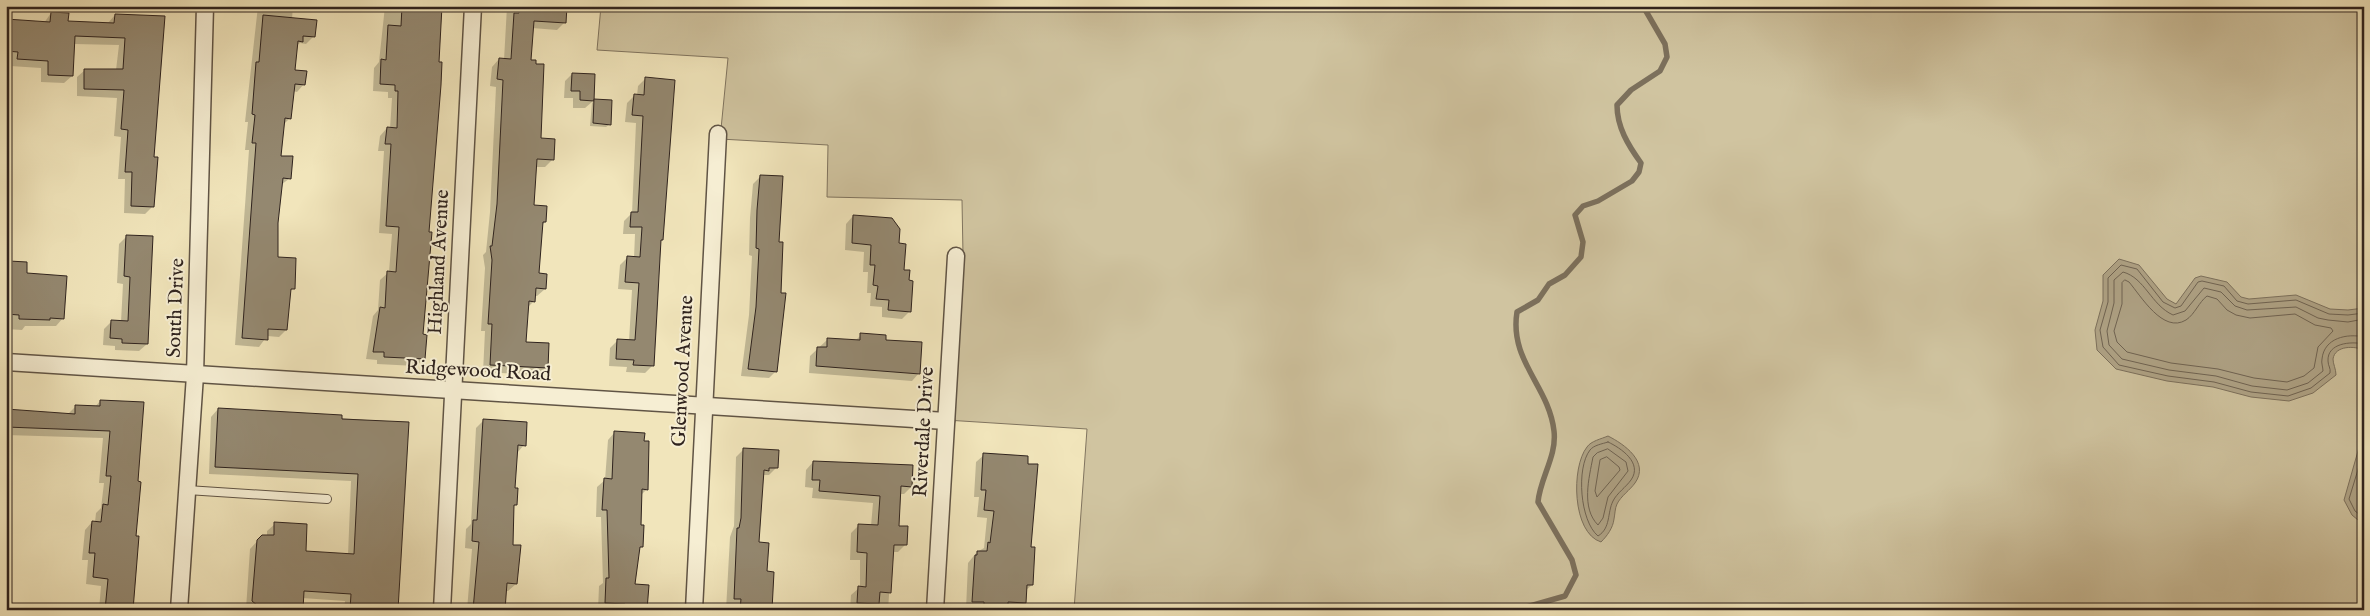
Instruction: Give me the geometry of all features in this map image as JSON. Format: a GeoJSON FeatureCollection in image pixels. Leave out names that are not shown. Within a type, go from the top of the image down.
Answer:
{"type":"FeatureCollection","features":[{"type":"Feature","properties":{"kind":"street","name":"South Drive"},"geometry":{"type":"LineString","coordinates":[[179,610],[195,375],[205,6]]}},
{"type":"Feature","properties":{"kind":"street","name":"Highland Avenue"},"geometry":{"type":"LineString","coordinates":[[442,610],[473,6]]}},
{"type":"Feature","properties":{"kind":"street","name":"Glenwood Avenue"},"geometry":{"type":"LineString","coordinates":[[694,610],[702,406],[718,134]]}},
{"type":"Feature","properties":{"kind":"street","name":"Riverdale Drive"},"geometry":{"type":"LineString","coordinates":[[935,610],[956,256]]}},
{"type":"Feature","properties":{"kind":"street","name":"Ridgewood Road"},"geometry":{"type":"LineString","coordinates":[[6,362],[946,421]]}},
{"type":"Feature","properties":{"kind":"lane"},"geometry":{"type":"LineString","coordinates":[[187,490],[327,499]]}},
{"type":"Feature","properties":{"kind":"shaded area"},"geometry":{"type":"Polygon","coordinates":[[[601,6],[2364,6],[2364,610],[1074,610],[1087,429],[946,420],[963,255],[962,200],[827,197],[828,145],[720,139],[728,58],[597,50],[601,6]]]}},
{"type":"Feature","properties":{"kind":"water"},"geometry":{"type":"Polygon","coordinates":[[[2119,259],[2139,265],[2167,299],[2176,304],[2195,278],[2201,276],[2227,282],[2241,297],[2249,299],[2296,295],[2330,309],[2348,310],[2364,308],[2364,350],[2351,347],[2337,351],[2333,359],[2336,375],[2313,393],[2289,401],[2251,397],[2213,387],[2167,381],[2116,369],[2097,350],[2095,330],[2103,301],[2103,275],[2119,259]]]}},
{"type":"Feature","properties":{"kind":"water"},"geometry":{"type":"Polygon","coordinates":[[[2364,430],[2364,525],[2352,515],[2344,500],[2364,430]]]}},
{"type":"Feature","properties":{"kind":"water"},"geometry":{"type":"Polygon","coordinates":[[[1608,436],[1628,449],[1633,455],[1637,461],[1639,475],[1635,483],[1617,504],[1612,526],[1601,542],[1591,536],[1584,526],[1577,499],[1577,483],[1578,469],[1587,447],[1608,436]]]}},
{"type":"Feature","properties":{"kind":"building"},"geometry":{"type":"Polygon","coordinates":[[[402,6],[442,6],[439,62],[442,62],[441,85],[429,232],[432,232],[423,334],[427,335],[425,359],[384,357],[384,352],[373,352],[380,307],[385,308],[387,271],[396,272],[399,227],[386,226],[391,144],[385,144],[387,127],[397,128],[398,91],[395,91],[395,85],[380,84],[381,59],[386,60],[388,25],[401,26],[402,6]]]}},
{"type":"Feature","properties":{"kind":"building"},"geometry":{"type":"Polygon","coordinates":[[[519,6],[567,6],[566,23],[534,21],[531,60],[536,60],[536,64],[544,64],[541,138],[555,139],[554,160],[537,159],[534,205],[547,206],[546,222],[543,222],[539,273],[547,274],[546,289],[536,288],[535,302],[529,301],[526,342],[549,343],[548,368],[490,365],[492,324],[488,324],[492,260],[490,246],[492,246],[497,204],[503,80],[497,79],[499,58],[511,59],[514,13],[519,13],[519,6]]]}},
{"type":"Feature","properties":{"kind":"building"},"geometry":{"type":"Polygon","coordinates":[[[51,12],[69,13],[68,21],[114,23],[115,14],[165,16],[154,157],[158,157],[154,207],[131,206],[132,172],[125,172],[128,130],[121,129],[124,90],[84,89],[84,69],[123,69],[125,38],[75,36],[73,76],[48,75],[48,61],[17,59],[18,52],[6,51],[6,19],[50,22],[51,12]]]}},
{"type":"Feature","properties":{"kind":"building"},"geometry":{"type":"Polygon","coordinates":[[[263,15],[317,20],[315,37],[303,36],[303,42],[298,41],[295,70],[307,71],[305,85],[295,84],[291,119],[285,118],[281,156],[293,156],[291,179],[283,178],[278,223],[278,257],[296,258],[295,289],[291,289],[287,330],[268,329],[268,340],[242,338],[256,143],[252,143],[255,115],[252,114],[256,62],[259,62],[263,15]]]}},
{"type":"Feature","properties":{"kind":"building"},"geometry":{"type":"Polygon","coordinates":[[[572,73],[595,74],[594,101],[580,100],[580,91],[571,91],[572,73]]]}},
{"type":"Feature","properties":{"kind":"building"},"geometry":{"type":"Polygon","coordinates":[[[645,77],[675,80],[663,240],[661,240],[654,366],[633,365],[634,360],[616,359],[617,339],[635,340],[639,283],[625,282],[627,256],[640,257],[642,227],[630,227],[631,212],[638,212],[643,116],[632,115],[634,94],[644,95],[645,77]]]}},
{"type":"Feature","properties":{"kind":"building"},"geometry":{"type":"Polygon","coordinates":[[[594,99],[612,100],[611,125],[593,123],[594,99]]]}},
{"type":"Feature","properties":{"kind":"building"},"geometry":{"type":"Polygon","coordinates":[[[760,175],[783,176],[779,242],[783,242],[781,293],[786,293],[777,372],[748,369],[756,307],[759,249],[756,248],[757,210],[760,175]]]}},
{"type":"Feature","properties":{"kind":"building"},"geometry":{"type":"Polygon","coordinates":[[[853,215],[892,218],[900,229],[899,243],[906,244],[904,270],[910,270],[909,280],[913,281],[911,312],[888,310],[889,300],[876,299],[878,286],[873,285],[875,265],[870,265],[871,245],[852,243],[853,215]]]}},
{"type":"Feature","properties":{"kind":"building"},"geometry":{"type":"Polygon","coordinates":[[[126,235],[153,236],[148,344],[122,343],[122,339],[110,338],[111,320],[128,321],[130,277],[124,276],[126,235]]]}},
{"type":"Feature","properties":{"kind":"building"},"geometry":{"type":"Polygon","coordinates":[[[9,261],[27,262],[27,273],[67,276],[64,319],[19,319],[19,315],[6,314],[9,261]]]}},
{"type":"Feature","properties":{"kind":"building"},"geometry":{"type":"Polygon","coordinates":[[[860,333],[886,335],[886,340],[922,342],[920,374],[816,366],[817,347],[827,347],[827,338],[860,340],[860,333]]]}},
{"type":"Feature","properties":{"kind":"building"},"geometry":{"type":"Polygon","coordinates":[[[100,400],[144,402],[138,481],[141,482],[136,536],[139,536],[133,610],[105,610],[108,579],[93,577],[95,553],[89,553],[92,521],[101,522],[103,504],[108,505],[111,476],[106,476],[110,431],[6,427],[6,409],[75,414],[75,405],[100,406],[100,400]]]}},
{"type":"Feature","properties":{"kind":"building"},"geometry":{"type":"Polygon","coordinates":[[[218,408],[342,415],[342,419],[409,422],[398,610],[350,610],[351,594],[304,591],[303,610],[269,610],[269,607],[258,606],[252,601],[257,540],[262,535],[274,535],[274,522],[307,524],[306,551],[354,554],[358,474],[215,467],[218,408]]]}},
{"type":"Feature","properties":{"kind":"building"},"geometry":{"type":"Polygon","coordinates":[[[483,419],[527,422],[526,446],[518,445],[515,488],[518,488],[517,505],[514,505],[513,545],[521,545],[517,584],[507,583],[505,610],[473,610],[479,542],[472,541],[473,520],[477,520],[483,419]]]}},
{"type":"Feature","properties":{"kind":"building"},"geometry":{"type":"Polygon","coordinates":[[[614,431],[645,433],[644,441],[649,441],[648,490],[642,489],[641,525],[644,525],[643,547],[640,547],[635,584],[649,585],[647,610],[624,610],[625,604],[605,603],[606,578],[609,578],[607,510],[602,510],[604,478],[612,479],[614,431]]]}},
{"type":"Feature","properties":{"kind":"building"},"geometry":{"type":"Polygon","coordinates":[[[743,448],[779,450],[778,468],[769,468],[769,471],[764,470],[759,542],[769,543],[767,571],[774,572],[772,610],[740,610],[741,599],[734,599],[737,528],[739,528],[741,518],[743,448]]]}},
{"type":"Feature","properties":{"kind":"building"},"geometry":{"type":"Polygon","coordinates":[[[983,453],[1028,456],[1028,464],[1038,464],[1031,547],[1035,547],[1033,585],[1027,585],[1026,603],[1008,602],[1008,610],[984,610],[984,602],[972,602],[975,555],[977,555],[977,551],[987,551],[988,542],[990,543],[994,511],[984,510],[986,490],[981,490],[983,453]]]}},
{"type":"Feature","properties":{"kind":"building"},"geometry":{"type":"Polygon","coordinates":[[[813,461],[913,465],[912,487],[901,486],[899,526],[908,526],[907,545],[894,545],[891,593],[880,592],[879,604],[857,603],[858,586],[866,587],[867,553],[857,552],[858,524],[878,525],[880,496],[819,491],[820,480],[812,480],[813,461]]]}},
{"type":"Feature","properties":{"kind":"waterway"},"geometry":{"type":"LineString","coordinates":[[1516,610],[1565,596],[1576,575],[1572,560],[1538,502],[1539,493],[1551,458],[1554,431],[1551,415],[1545,400],[1519,345],[1516,329],[1517,312],[1538,300],[1549,284],[1565,275],[1581,257],[1583,242],[1575,215],[1583,206],[1598,201],[1632,181],[1639,172],[1641,163],[1624,136],[1617,113],[1617,105],[1631,90],[1660,71],[1667,57],[1665,44],[1643,6]]}},
{"type":"Feature","properties":{"kind":"waterway"},"geometry":{"type":"LineString","coordinates":[[1750,610],[1792,606],[1834,610]]}}]}
